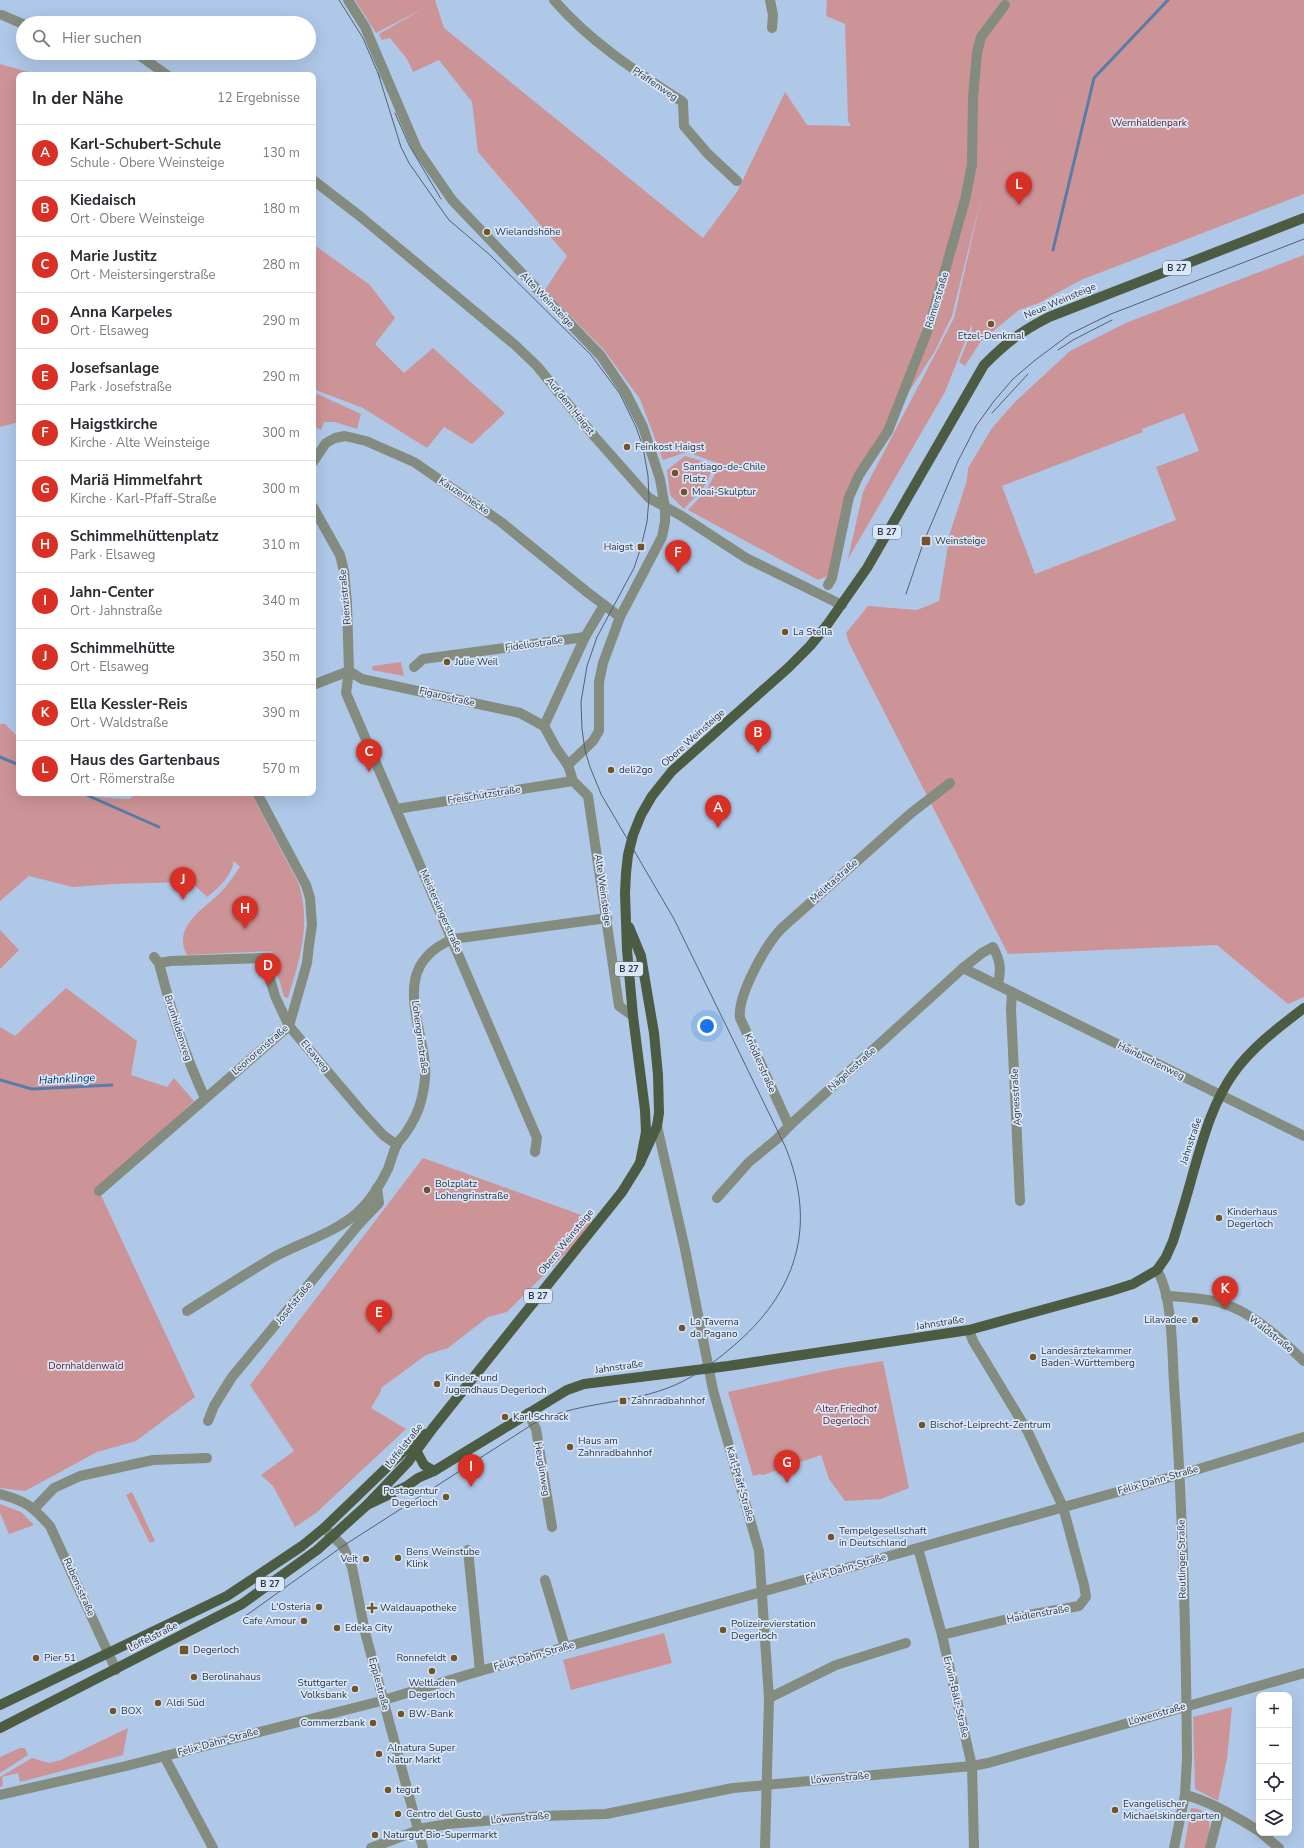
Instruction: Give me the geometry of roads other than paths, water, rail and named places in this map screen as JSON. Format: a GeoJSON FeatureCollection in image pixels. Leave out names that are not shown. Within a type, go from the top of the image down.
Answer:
{"type":"FeatureCollection","features":[{"type":"Feature","properties":{"kind":"main road","name":"Neue Weinsteige"},"geometry":{"type":"LineString","coordinates":[[842,605],[867,568],[972,383],[984,365],[1005,343],[1025,329],[1049,317],[1304,218]]}},
{"type":"Feature","properties":{"kind":"main road","name":"Obere Weinsteige"},"geometry":{"type":"LineString","coordinates":[[640,1163],[646,1132],[643,1086],[633,1016],[627,950],[626,873],[628,855],[633,835],[641,815],[652,796],[685,758],[749,703],[810,646],[842,605]]}},
{"type":"Feature","properties":{"kind":"main road","name":"Obere Weinsteige"},"geometry":{"type":"LineString","coordinates":[[433,1428],[622,1192],[640,1163],[657,1126],[659,1113],[658,1075],[654,1033],[641,956],[627,921]]}},
{"type":"Feature","properties":{"kind":"main road","name":"Jahnstraße"},"geometry":{"type":"LineString","coordinates":[[367,1504],[407,1486],[418,1478],[434,1471],[567,1390],[584,1384],[709,1368],[969,1330],[1111,1292],[1133,1284],[1157,1270],[1166,1257],[1173,1241],[1202,1144],[1220,1096],[1233,1074],[1249,1055],[1269,1036],[1304,1008]]}},
{"type":"Feature","properties":{"kind":"main road"},"geometry":{"type":"LineString","coordinates":[[643,1086],[648,1096],[657,1126]]}},
{"type":"Feature","properties":{"kind":"main road","name":"Löffelstraße"},"geometry":{"type":"LineString","coordinates":[[0,1728],[116,1670],[242,1604],[317,1550],[367,1504],[392,1480],[417,1452],[433,1428]]}},
{"type":"Feature","properties":{"kind":"main road","name":"Löffelstraße"},"geometry":{"type":"LineString","coordinates":[[0,1705],[227,1596],[302,1546],[324,1528],[406,1449],[433,1428]]}},
{"type":"Feature","properties":{"kind":"main road"},"geometry":{"type":"LineString","coordinates":[[417,1452],[424,1465],[434,1471]]}},
{"type":"Feature","properties":{"kind":"main road","name":"Jahnstraße"},"geometry":{"type":"LineString","coordinates":[[371,1483],[418,1478]]}},
{"type":"Feature","properties":{"kind":"street","name":"Alte Weinsteige"},"geometry":{"type":"LineString","coordinates":[[348,0],[365,27],[417,149],[434,176],[452,200],[601,356],[626,392],[643,427],[660,479],[665,508],[665,522],[662,537],[620,617],[603,663],[599,682],[599,731],[593,741],[568,765]]}},
{"type":"Feature","properties":{"kind":"street","name":"Pfaffenweg"},"geometry":{"type":"LineString","coordinates":[[554,0],[586,33],[613,54],[682,102],[684,126],[708,154],[737,181]]}},
{"type":"Feature","properties":{"kind":"street"},"geometry":{"type":"LineString","coordinates":[[770,0],[773,16],[772,28]]}},
{"type":"Feature","properties":{"kind":"street","name":"Römerstraße"},"geometry":{"type":"LineString","coordinates":[[828,586],[832,578],[850,497],[860,475],[888,431],[929,327],[965,200],[972,166],[973,97],[977,53],[981,38],[1005,5]]}},
{"type":"Feature","properties":{"kind":"street"},"geometry":{"type":"LineString","coordinates":[[2,15],[16,21]]}},
{"type":"Feature","properties":{"kind":"street"},"geometry":{"type":"LineString","coordinates":[[146,60],[163,72]]}},
{"type":"Feature","properties":{"kind":"street","name":"Auf dem Haigst"},"geometry":{"type":"LineString","coordinates":[[316,182],[361,217],[538,366],[594,436],[649,498],[686,519],[746,558],[842,605]]}},
{"type":"Feature","properties":{"kind":"street","name":"Kauzenhecke"},"geometry":{"type":"LineString","coordinates":[[316,458],[326,444],[334,438],[345,436],[366,441],[414,462],[501,522],[604,605]]}},
{"type":"Feature","properties":{"kind":"street","name":"Rienzistraße"},"geometry":{"type":"LineString","coordinates":[[316,512],[340,555],[347,603],[349,670]]}},
{"type":"Feature","properties":{"kind":"street"},"geometry":{"type":"LineString","coordinates":[[544,726],[585,637],[604,605],[620,617]]}},
{"type":"Feature","properties":{"kind":"street","name":"Fideliostraße"},"geometry":{"type":"LineString","coordinates":[[414,667],[423,659],[585,637]]}},
{"type":"Feature","properties":{"kind":"street"},"geometry":{"type":"LineString","coordinates":[[316,684],[349,670]]}},
{"type":"Feature","properties":{"kind":"street","name":"Figarostraße"},"geometry":{"type":"LineString","coordinates":[[349,670],[362,678],[520,713],[544,726]]}},
{"type":"Feature","properties":{"kind":"street","name":"Meistersingerstraße"},"geometry":{"type":"LineString","coordinates":[[349,670],[346,693],[538,1138],[535,1152]]}},
{"type":"Feature","properties":{"kind":"street","name":"Alte Weinsteige"},"geometry":{"type":"LineString","coordinates":[[544,726],[556,748],[568,765],[573,781],[588,796],[619,1006],[633,1016]]}},
{"type":"Feature","properties":{"kind":"street","name":"Freischützstraße"},"geometry":{"type":"LineString","coordinates":[[396,809],[573,781]]}},
{"type":"Feature","properties":{"kind":"street","name":"Melittastraße"},"geometry":{"type":"LineString","coordinates":[[742,999],[763,952],[772,938],[910,814],[950,783]]}},
{"type":"Feature","properties":{"kind":"street","name":"Leonorenstraße"},"geometry":{"type":"LineString","coordinates":[[99,1191],[289,1026],[307,963],[312,925],[310,898],[306,885],[259,796]]}},
{"type":"Feature","properties":{"kind":"street","name":"Lohengrinstraße"},"geometry":{"type":"LineString","coordinates":[[187,1311],[274,1257],[349,1220],[366,1204],[377,1188],[388,1169],[397,1145],[412,1124],[421,1102],[426,1079],[416,1020],[415,983],[425,957],[433,949],[453,940],[607,918]]}},
{"type":"Feature","properties":{"kind":"street","name":"Nägelestraße"},"geometry":{"type":"LineString","coordinates":[[717,1198],[749,1162],[780,1136],[789,1126],[963,968],[993,947],[998,956],[1001,968],[998,985]]}},
{"type":"Feature","properties":{"kind":"street","name":"Elsaweg"},"geometry":{"type":"LineString","coordinates":[[157,960],[171,961],[264,958],[274,996],[289,1026],[362,1112],[383,1135],[397,1145]]}},
{"type":"Feature","properties":{"kind":"street","name":"Brunhildenweg"},"geometry":{"type":"LineString","coordinates":[[157,960],[171,1012],[189,1062],[205,1098]]}},
{"type":"Feature","properties":{"kind":"street","name":"Hainbuchenweg"},"geometry":{"type":"LineString","coordinates":[[963,968],[1220,1096],[1304,1136]]}},
{"type":"Feature","properties":{"kind":"street","name":"Agnesstraße"},"geometry":{"type":"LineString","coordinates":[[1012,992],[1011,1009],[1020,1201]]}},
{"type":"Feature","properties":{"kind":"street","name":"Knödlerstraße"},"geometry":{"type":"LineString","coordinates":[[742,999],[739,1010],[740,1018],[789,1126]]}},
{"type":"Feature","properties":{"kind":"street","name":"Karl-Pfaff-Straße"},"geometry":{"type":"LineString","coordinates":[[657,1126],[685,1249],[713,1390],[759,1550],[768,1698],[765,1848]]}},
{"type":"Feature","properties":{"kind":"street","name":"Josefstraße"},"geometry":{"type":"LineString","coordinates":[[208,1421],[214,1406],[232,1377],[358,1224],[379,1203],[377,1188]]}},
{"type":"Feature","properties":{"kind":"street","name":"Reutlinger Straße"},"geometry":{"type":"LineString","coordinates":[[1157,1270],[1163,1282],[1170,1323],[1180,1474],[1187,1759],[1184,1795],[1174,1848]]}},
{"type":"Feature","properties":{"kind":"street","name":"Waldstraße"},"geometry":{"type":"LineString","coordinates":[[1166,1296],[1218,1302],[1233,1308],[1258,1322],[1279,1338],[1304,1361]]}},
{"type":"Feature","properties":{"kind":"street","name":"Haidlenstraße"},"geometry":{"type":"LineString","coordinates":[[942,1635],[1016,1617],[1080,1606],[1086,1597],[1063,1507],[1028,1432],[973,1341],[969,1330]]}},
{"type":"Feature","properties":{"kind":"street","name":"Heuglinweg"},"geometry":{"type":"LineString","coordinates":[[528,1413],[536,1429],[552,1527]]}},
{"type":"Feature","properties":{"kind":"street","name":"Felix-Dahn-Straße"},"geometry":{"type":"LineString","coordinates":[[0,1795],[164,1756],[383,1700],[480,1671],[1180,1474],[1304,1437]]}},
{"type":"Feature","properties":{"kind":"street"},"geometry":{"type":"LineString","coordinates":[[34,1509],[54,1488],[80,1476],[153,1460],[207,1458]]}},
{"type":"Feature","properties":{"kind":"street","name":"Rubensstraße"},"geometry":{"type":"LineString","coordinates":[[0,1494],[20,1500],[34,1509],[50,1526],[116,1670]]}},
{"type":"Feature","properties":{"kind":"street","name":"Epplestraße"},"geometry":{"type":"LineString","coordinates":[[324,1528],[343,1546],[352,1567],[359,1608],[423,1848]]}},
{"type":"Feature","properties":{"kind":"street","name":"Erwin-Bälz-Straße"},"geometry":{"type":"LineString","coordinates":[[918,1548],[942,1635],[972,1766],[974,1848]]}},
{"type":"Feature","properties":{"kind":"street","name":"Felix-Dahn-Straße"},"geometry":{"type":"LineString","coordinates":[[468,1550],[480,1671]]}},
{"type":"Feature","properties":{"kind":"street"},"geometry":{"type":"LineString","coordinates":[[545,1580],[565,1647]]}},
{"type":"Feature","properties":{"kind":"street"},"geometry":{"type":"LineString","coordinates":[[768,1698],[836,1665],[906,1643]]}},
{"type":"Feature","properties":{"kind":"street","name":"Löwenstraße"},"geometry":{"type":"LineString","coordinates":[[371,1848],[418,1831],[448,1824],[541,1816],[606,1814],[694,1795],[767,1784],[972,1766],[988,1763],[1304,1673]]}},
{"type":"Feature","properties":{"kind":"street"},"geometry":{"type":"LineString","coordinates":[[164,1756],[213,1848]]}},
{"type":"Feature","properties":{"kind":"street"},"geometry":{"type":"LineString","coordinates":[[1184,1795],[1195,1798],[1237,1817],[1256,1829]]}},
{"type":"Feature","properties":{"kind":"street"},"geometry":{"type":"LineString","coordinates":[[1210,1848],[1220,1810]]}},
{"type":"Feature","properties":{"kind":"street"},"geometry":{"type":"LineString","coordinates":[[1265,1836],[1279,1848]]}},
{"type":"Feature","properties":{"kind":"waterway"},"geometry":{"type":"LineString","coordinates":[[1053,250],[1094,78],[1168,0]]}},
{"type":"Feature","properties":{"kind":"waterway"},"geometry":{"type":"LineString","coordinates":[[0,757],[16,764]]}},
{"type":"Feature","properties":{"kind":"waterway"},"geometry":{"type":"LineString","coordinates":[[89,796],[159,827]]}},
{"type":"Feature","properties":{"kind":"waterway","name":"Hahnklinge"},"geometry":{"type":"LineString","coordinates":[[0,1080],[32,1089],[112,1085]]}},
{"type":"Feature","properties":{"kind":"tram line"},"geometry":{"type":"LineString","coordinates":[[339,0],[363,38],[380,78]]}},
{"type":"Feature","properties":{"kind":"tram line"},"geometry":{"type":"LineString","coordinates":[[244,1617],[343,1546],[533,1424],[549,1417],[582,1407],[632,1398],[665,1389],[692,1377],[708,1366],[754,1327],[772,1304],[786,1281],[795,1256],[800,1231],[800,1204],[795,1175],[785,1146],[674,919],[601,794],[585,750],[582,729],[581,702],[587,666],[597,637],[634,568],[647,522],[649,498],[648,476],[643,447],[636,427],[620,394],[591,355],[490,255],[449,220],[409,163],[401,147],[378,73]]}},
{"type":"Feature","properties":{"kind":"tram line"},"geometry":{"type":"LineString","coordinates":[[395,113],[409,145],[441,199]]}},
{"type":"Feature","properties":{"kind":"tram line"},"geometry":{"type":"LineString","coordinates":[[906,594],[924,541],[958,461],[976,426],[994,401],[1013,379],[1070,334],[1111,314],[1304,239]]}},
{"type":"Feature","properties":{"kind":"tram line"},"geometry":{"type":"LineString","coordinates":[[1058,350],[1073,340],[1112,320]]}},
{"type":"Feature","properties":{"kind":"tram line"},"geometry":{"type":"LineString","coordinates":[[992,413],[1028,374]]}},
{"type":"Feature","properties":{"kind":"place","name":"Haus des Gartenbaus"},"geometry":{"type":"Point","coordinates":[1019,205]}},
{"type":"Feature","properties":{"kind":"place","name":"Wielandshöhe"},"geometry":{"type":"Point","coordinates":[487,232]}},
{"type":"Feature","properties":{"kind":"place","name":"Etzel-Denkmal"},"geometry":{"type":"Point","coordinates":[991,324]}},
{"type":"Feature","properties":{"kind":"place","name":"Feinkost Haigst"},"geometry":{"type":"Point","coordinates":[627,447]}},
{"type":"Feature","properties":{"kind":"place","name":"Santiago-de-Chile Platz"},"geometry":{"type":"Point","coordinates":[675,473]}},
{"type":"Feature","properties":{"kind":"place","name":"Moai-Skulptur"},"geometry":{"type":"Point","coordinates":[684,492]}},
{"type":"Feature","properties":{"kind":"place","name":"Weinsteige"},"geometry":{"type":"Point","coordinates":[926,541]}},
{"type":"Feature","properties":{"kind":"place","name":"Haigst"},"geometry":{"type":"Point","coordinates":[641,547]}},
{"type":"Feature","properties":{"kind":"place","name":"Haigstkirche"},"geometry":{"type":"Point","coordinates":[678,573]}},
{"type":"Feature","properties":{"kind":"place","name":"La Stella"},"geometry":{"type":"Point","coordinates":[785,632]}},
{"type":"Feature","properties":{"kind":"place","name":"Julie Weil"},"geometry":{"type":"Point","coordinates":[447,662]}},
{"type":"Feature","properties":{"kind":"place","name":"Kiedaisch"},"geometry":{"type":"Point","coordinates":[758,753]}},
{"type":"Feature","properties":{"kind":"place","name":"deli2go"},"geometry":{"type":"Point","coordinates":[611,770]}},
{"type":"Feature","properties":{"kind":"place","name":"Marie Justitz"},"geometry":{"type":"Point","coordinates":[369,772]}},
{"type":"Feature","properties":{"kind":"place","name":"Karl-Schubert-Schule"},"geometry":{"type":"Point","coordinates":[718,828]}},
{"type":"Feature","properties":{"kind":"place","name":"Schimmelhütte"},"geometry":{"type":"Point","coordinates":[183,900]}},
{"type":"Feature","properties":{"kind":"place","name":"Schimmelhüttenplatz"},"geometry":{"type":"Point","coordinates":[245,929]}},
{"type":"Feature","properties":{"kind":"place","name":"Anna Karpeles"},"geometry":{"type":"Point","coordinates":[268,986]}},
{"type":"Feature","properties":{"kind":"place","name":"Bolzplatz Lohengrinstraße"},"geometry":{"type":"Point","coordinates":[427,1190]}},
{"type":"Feature","properties":{"kind":"place","name":"Kinderhaus Degerloch"},"geometry":{"type":"Point","coordinates":[1219,1218]}},
{"type":"Feature","properties":{"kind":"place","name":"Ella Kessler-Reis"},"geometry":{"type":"Point","coordinates":[1225,1309]}},
{"type":"Feature","properties":{"kind":"place","name":"Lilavadee"},"geometry":{"type":"Point","coordinates":[1195,1320]}},
{"type":"Feature","properties":{"kind":"place","name":"La Taverna da Pagano"},"geometry":{"type":"Point","coordinates":[682,1328]}},
{"type":"Feature","properties":{"kind":"place","name":"Josefsanlage"},"geometry":{"type":"Point","coordinates":[379,1333]}},
{"type":"Feature","properties":{"kind":"place","name":"Landesärztekammer Baden-Württemberg"},"geometry":{"type":"Point","coordinates":[1033,1357]}},
{"type":"Feature","properties":{"kind":"place","name":"Kinder- und Jugendhaus Degerloch"},"geometry":{"type":"Point","coordinates":[437,1384]}},
{"type":"Feature","properties":{"kind":"place","name":"Zahnradbahnhof"},"geometry":{"type":"Point","coordinates":[623,1401]}},
{"type":"Feature","properties":{"kind":"place","name":"Karl Schrack"},"geometry":{"type":"Point","coordinates":[505,1417]}},
{"type":"Feature","properties":{"kind":"place","name":"Bischof-Leiprecht-Zentrum"},"geometry":{"type":"Point","coordinates":[922,1425]}},
{"type":"Feature","properties":{"kind":"place","name":"Haus am Zahnradbahnhof"},"geometry":{"type":"Point","coordinates":[570,1447]}},
{"type":"Feature","properties":{"kind":"place","name":"Mariä Himmelfahrt"},"geometry":{"type":"Point","coordinates":[787,1483]}},
{"type":"Feature","properties":{"kind":"place","name":"Jahn-Center"},"geometry":{"type":"Point","coordinates":[471,1487]}},
{"type":"Feature","properties":{"kind":"place","name":"Postagentur Degerloch"},"geometry":{"type":"Point","coordinates":[446,1497]}},
{"type":"Feature","properties":{"kind":"place","name":"Tempelgesellschaft in Deutschland"},"geometry":{"type":"Point","coordinates":[831,1537]}},
{"type":"Feature","properties":{"kind":"place","name":"Bens Weinstube Klink"},"geometry":{"type":"Point","coordinates":[398,1558]}},
{"type":"Feature","properties":{"kind":"place","name":"Veit"},"geometry":{"type":"Point","coordinates":[366,1559]}},
{"type":"Feature","properties":{"kind":"place","name":"L'Osteria"},"geometry":{"type":"Point","coordinates":[319,1607]}},
{"type":"Feature","properties":{"kind":"place","name":"Waldauapotheke"},"geometry":{"type":"Point","coordinates":[372,1608]}},
{"type":"Feature","properties":{"kind":"place","name":"Cafe Amour"},"geometry":{"type":"Point","coordinates":[304,1621]}},
{"type":"Feature","properties":{"kind":"place","name":"Edeka City"},"geometry":{"type":"Point","coordinates":[337,1628]}},
{"type":"Feature","properties":{"kind":"place","name":"Polizeirevierstation Degerloch"},"geometry":{"type":"Point","coordinates":[723,1630]}},
{"type":"Feature","properties":{"kind":"place","name":"Degerloch"},"geometry":{"type":"Point","coordinates":[184,1650]}},
{"type":"Feature","properties":{"kind":"place","name":"Pier 51"},"geometry":{"type":"Point","coordinates":[36,1658]}},
{"type":"Feature","properties":{"kind":"place","name":"Ronnefeldt"},"geometry":{"type":"Point","coordinates":[454,1658]}},
{"type":"Feature","properties":{"kind":"place","name":"Weltladen Degerloch"},"geometry":{"type":"Point","coordinates":[432,1671]}},
{"type":"Feature","properties":{"kind":"place","name":"Berolinahaus"},"geometry":{"type":"Point","coordinates":[194,1677]}},
{"type":"Feature","properties":{"kind":"place","name":"Stuttgarter Volksbank"},"geometry":{"type":"Point","coordinates":[355,1689]}},
{"type":"Feature","properties":{"kind":"place","name":"Aldi Süd"},"geometry":{"type":"Point","coordinates":[158,1703]}},
{"type":"Feature","properties":{"kind":"place","name":"BOX"},"geometry":{"type":"Point","coordinates":[113,1711]}},
{"type":"Feature","properties":{"kind":"place","name":"BW-Bank"},"geometry":{"type":"Point","coordinates":[401,1714]}},
{"type":"Feature","properties":{"kind":"place","name":"Commerzbank"},"geometry":{"type":"Point","coordinates":[373,1723]}},
{"type":"Feature","properties":{"kind":"place","name":"Alnatura Super Natur Markt"},"geometry":{"type":"Point","coordinates":[379,1754]}},
{"type":"Feature","properties":{"kind":"place","name":"tegut"},"geometry":{"type":"Point","coordinates":[388,1790]}},
{"type":"Feature","properties":{"kind":"place","name":"Evangelischer Michaelskindergarten"},"geometry":{"type":"Point","coordinates":[1115,1810]}},
{"type":"Feature","properties":{"kind":"place","name":"Centro del Gusto"},"geometry":{"type":"Point","coordinates":[398,1814]}},
{"type":"Feature","properties":{"kind":"place","name":"Naturgut Bio-Supermarkt"},"geometry":{"type":"Point","coordinates":[375,1835]}},
{"type":"Feature","properties":{"kind":"park label","name":"Wernhaldenpark"},"geometry":{"type":"Point","coordinates":[1149,123]}},
{"type":"Feature","properties":{"kind":"park label","name":"Dornhaldenwald"},"geometry":{"type":"Point","coordinates":[86,1366]}},
{"type":"Feature","properties":{"kind":"park label","name":"Alter Friedhof Degerloch"},"geometry":{"type":"Point","coordinates":[846,1414]}}]}
